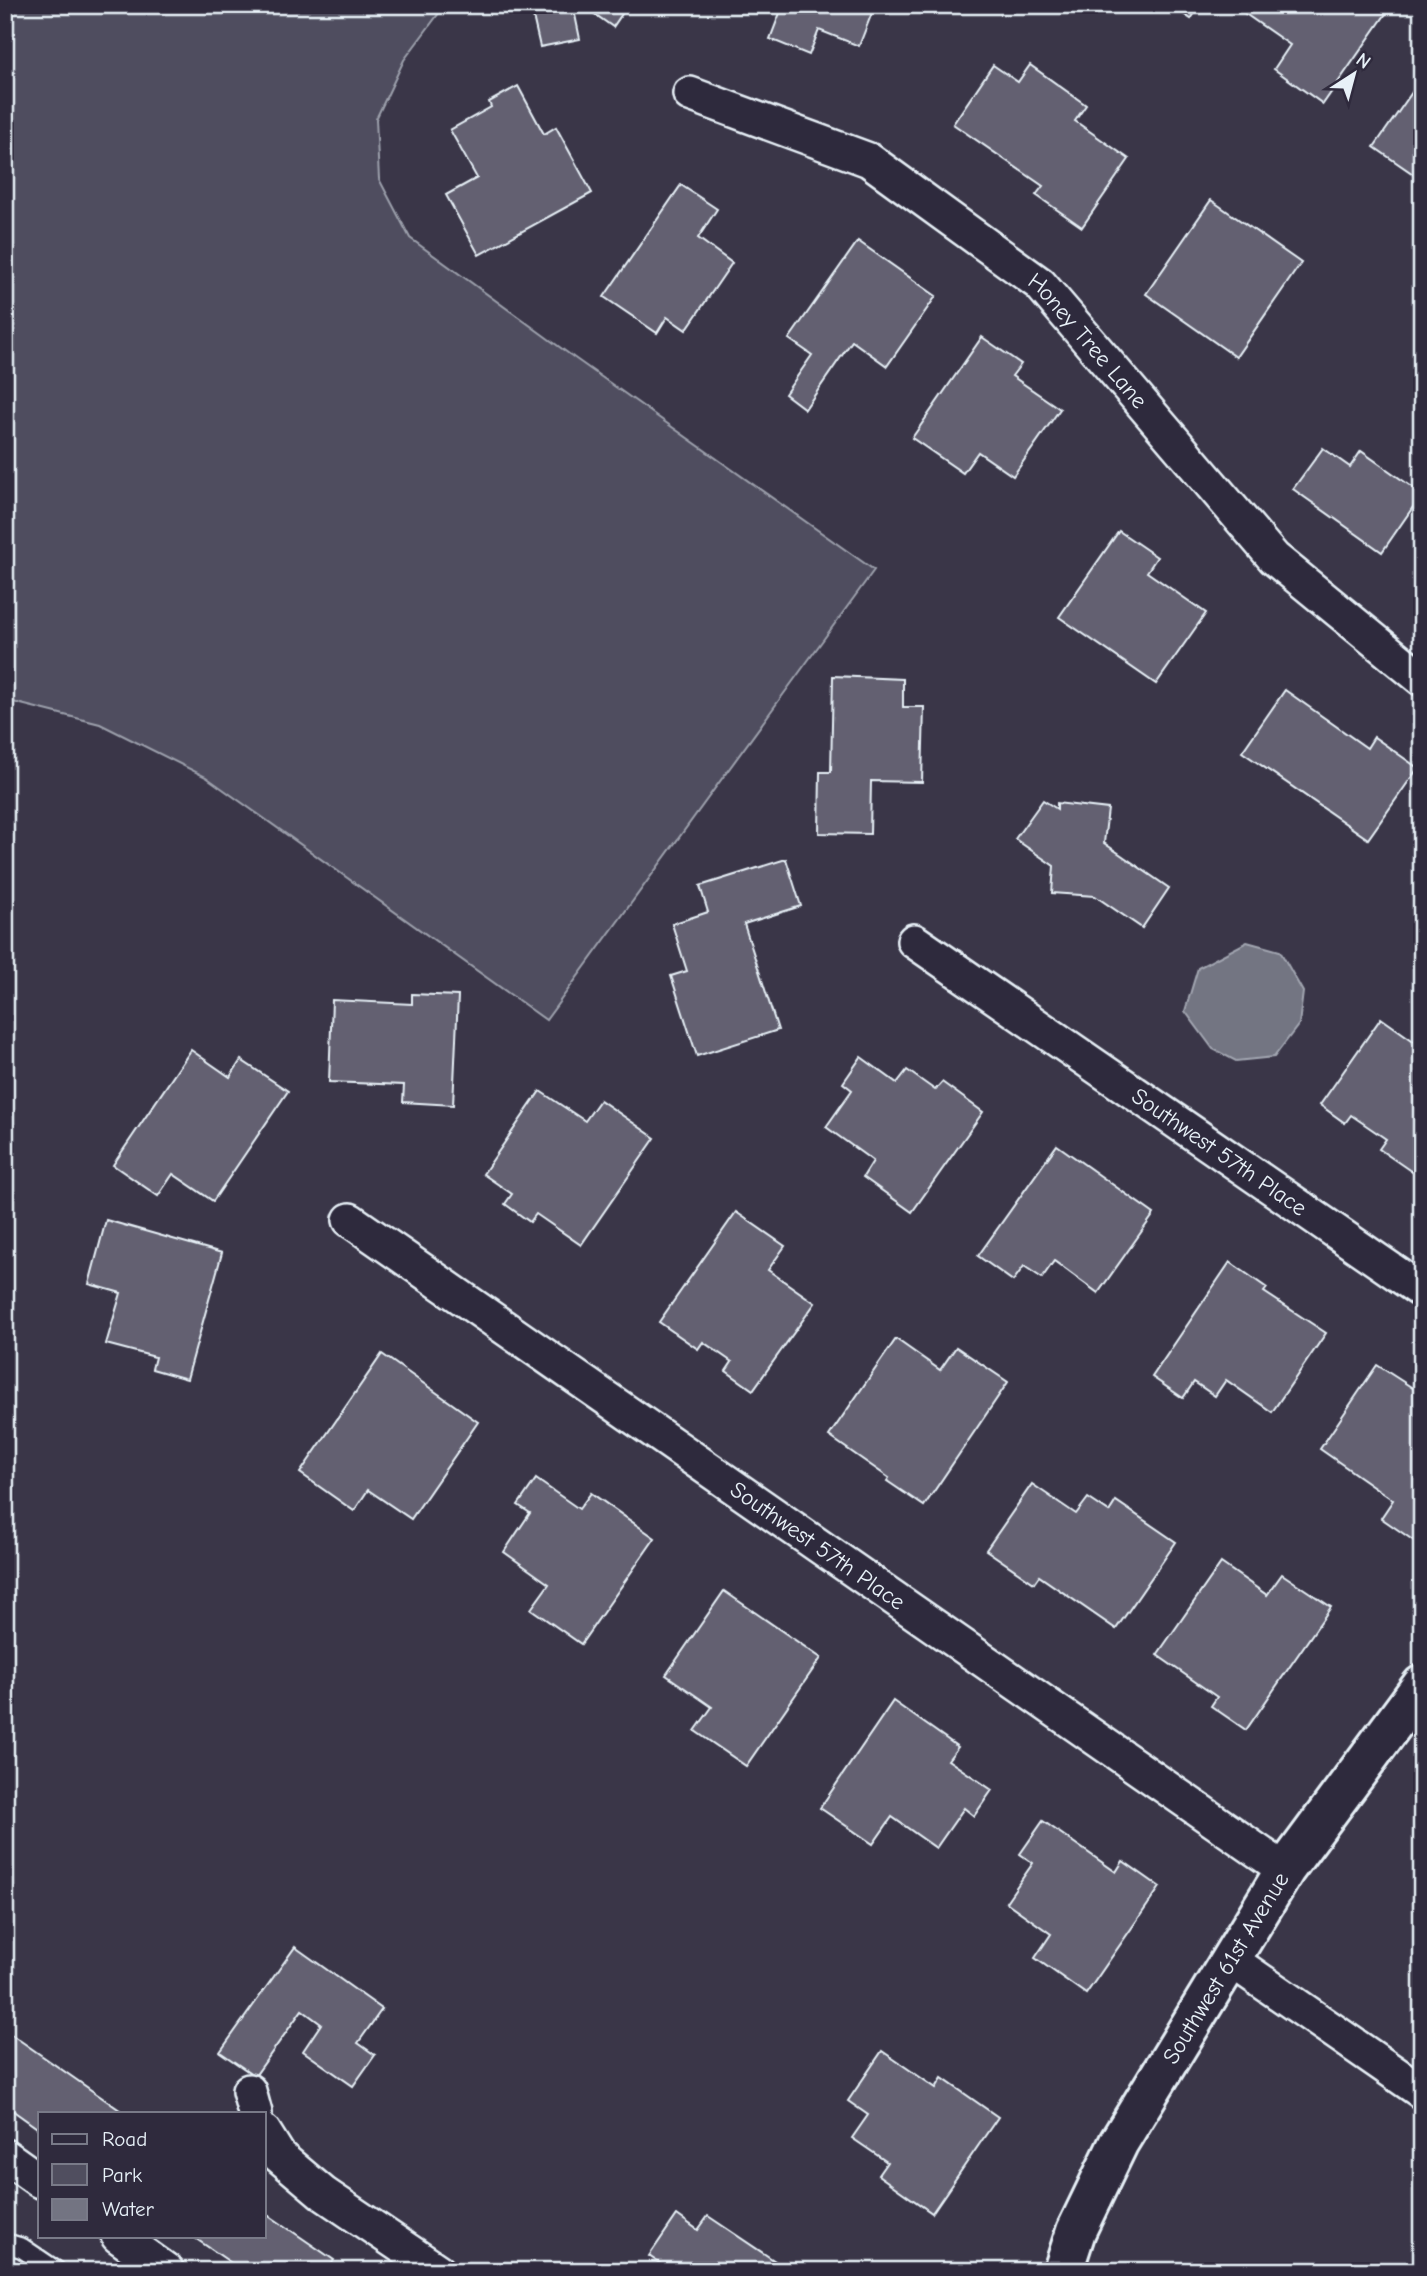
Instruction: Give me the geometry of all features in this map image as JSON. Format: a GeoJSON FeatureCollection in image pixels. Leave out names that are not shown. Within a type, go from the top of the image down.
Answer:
{"type":"FeatureCollection","features":[{"type":"Feature","properties":{"kind":"street","name":"Honey Tree Lane"},"geometry":{"type":"LineString","coordinates":[[690,94],[869,159],[1040,284],[1274,558],[1422,679]]}},
{"type":"Feature","properties":{"kind":"street","name":"Southwest 57th Place"},"geometry":{"type":"LineString","coordinates":[[914,941],[1422,1291]]}},
{"type":"Feature","properties":{"kind":"street","name":"Southwest 57th Place"},"geometry":{"type":"LineString","coordinates":[[350,1220],[1285,1870]]}},
{"type":"Feature","properties":{"kind":"street","name":"Southwest 61st Avenue"},"geometry":{"type":"LineString","coordinates":[[1063,2271],[1076,2231],[1119,2142],[1285,1870],[1422,1685]]}},
{"type":"Feature","properties":{"kind":"street"},"geometry":{"type":"LineString","coordinates":[[1231,1961],[1422,2092]]}},
{"type":"Feature","properties":{"kind":"street"},"geometry":{"type":"LineString","coordinates":[[266,2135],[279,2156],[324,2194],[438,2271]]}},
{"type":"Feature","properties":{"kind":"street"},"geometry":{"type":"LineString","coordinates":[[5,2156],[38,2180]]}},
{"type":"Feature","properties":{"kind":"street"},"geometry":{"type":"LineString","coordinates":[[121,2238],[167,2271]]}},
{"type":"Feature","properties":{"kind":"lane"},"geometry":{"type":"LineString","coordinates":[[5,2243],[22,2248],[56,2271]]}},
{"type":"Feature","properties":{"kind":"green space"},"geometry":{"type":"Polygon","coordinates":[[[17,5],[445,5],[404,60],[376,119],[379,179],[410,238],[874,570],[546,1020],[206,777],[100,724],[5,700],[5,22],[17,5]]]}},
{"type":"Feature","properties":{"kind":"water"},"geometry":{"type":"Polygon","coordinates":[[[1247,942],[1280,951],[1303,992],[1299,1024],[1274,1057],[1236,1061],[1213,1049],[1185,1011],[1198,968],[1247,942]]]}},
{"type":"Feature","properties":{"kind":"building"},"geometry":{"type":"Polygon","coordinates":[[[511,5],[573,5],[580,39],[540,47],[532,12],[513,16],[511,5]]]}},
{"type":"Feature","properties":{"kind":"building"},"geometry":{"type":"Polygon","coordinates":[[[582,5],[628,5],[613,27],[582,5]]]}},
{"type":"Feature","properties":{"kind":"building"},"geometry":{"type":"Polygon","coordinates":[[[783,5],[875,5],[859,46],[819,30],[809,55],[770,39],[783,5]]]}},
{"type":"Feature","properties":{"kind":"building"},"geometry":{"type":"Polygon","coordinates":[[[1170,5],[1200,5],[1191,19],[1170,5]]]}},
{"type":"Feature","properties":{"kind":"building"},"geometry":{"type":"Polygon","coordinates":[[[1249,5],[1392,5],[1323,104],[1274,69],[1290,45],[1244,13],[1249,5]]]}},
{"type":"Feature","properties":{"kind":"building"},"geometry":{"type":"Polygon","coordinates":[[[993,65],[1018,82],[1030,65],[1086,105],[1075,121],[1129,159],[1082,227],[1036,195],[1043,186],[953,124],[993,65]]]}},
{"type":"Feature","properties":{"kind":"building"},"geometry":{"type":"Polygon","coordinates":[[[1422,78],[1422,180],[1374,147],[1422,78]]]}},
{"type":"Feature","properties":{"kind":"building"},"geometry":{"type":"Polygon","coordinates":[[[518,86],[544,134],[556,127],[592,193],[479,255],[446,195],[477,178],[450,130],[491,107],[489,102],[518,86]]]}},
{"type":"Feature","properties":{"kind":"building"},"geometry":{"type":"Polygon","coordinates":[[[681,185],[717,209],[698,238],[732,263],[686,330],[667,317],[657,333],[604,297],[681,185]]]}},
{"type":"Feature","properties":{"kind":"building"},"geometry":{"type":"Polygon","coordinates":[[[1211,200],[1301,263],[1236,357],[1146,294],[1211,200]]]}},
{"type":"Feature","properties":{"kind":"building"},"geometry":{"type":"Polygon","coordinates":[[[858,241],[936,296],[887,366],[852,341],[805,409],[785,394],[812,355],[789,339],[858,241]]]}},
{"type":"Feature","properties":{"kind":"building"},"geometry":{"type":"Polygon","coordinates":[[[982,337],[1021,364],[1012,376],[1060,409],[1013,476],[978,452],[963,473],[912,438],[982,337]]]}},
{"type":"Feature","properties":{"kind":"building"},"geometry":{"type":"Polygon","coordinates":[[[1323,448],[1350,467],[1361,451],[1422,494],[1382,552],[1293,489],[1323,448]]]}},
{"type":"Feature","properties":{"kind":"building"},"geometry":{"type":"Polygon","coordinates":[[[1119,531],[1157,557],[1147,572],[1206,613],[1156,684],[1059,617],[1119,531]]]}},
{"type":"Feature","properties":{"kind":"building"},"geometry":{"type":"Polygon","coordinates":[[[833,676],[903,679],[903,707],[924,707],[922,782],[871,781],[870,834],[819,833],[820,772],[831,772],[833,676]]]}},
{"type":"Feature","properties":{"kind":"building"},"geometry":{"type":"Polygon","coordinates":[[[1285,690],[1367,748],[1374,737],[1418,768],[1368,839],[1242,752],[1285,690]]]}},
{"type":"Feature","properties":{"kind":"building"},"geometry":{"type":"Polygon","coordinates":[[[1043,800],[1057,809],[1057,803],[1108,809],[1104,843],[1169,888],[1142,928],[1095,896],[1052,893],[1054,866],[1015,839],[1043,800]]]}},
{"type":"Feature","properties":{"kind":"building"},"geometry":{"type":"Polygon","coordinates":[[[786,859],[801,906],[744,924],[778,1030],[697,1056],[671,976],[687,971],[672,924],[708,912],[700,886],[786,859]]]}},
{"type":"Feature","properties":{"kind":"building"},"geometry":{"type":"Polygon","coordinates":[[[412,994],[458,996],[453,1105],[403,1102],[404,1085],[329,1082],[332,1000],[412,1004],[412,994]]]}},
{"type":"Feature","properties":{"kind":"building"},"geometry":{"type":"Polygon","coordinates":[[[1381,1018],[1422,1047],[1422,1165],[1415,1174],[1379,1149],[1386,1139],[1351,1115],[1345,1123],[1320,1105],[1381,1018]]]}},
{"type":"Feature","properties":{"kind":"building"},"geometry":{"type":"Polygon","coordinates":[[[191,1050],[230,1077],[241,1060],[288,1091],[213,1201],[173,1174],[158,1196],[113,1165],[191,1050]]]}},
{"type":"Feature","properties":{"kind":"building"},"geometry":{"type":"Polygon","coordinates":[[[861,1057],[897,1083],[907,1070],[935,1090],[942,1082],[983,1112],[912,1212],[863,1177],[873,1161],[826,1127],[852,1090],[843,1083],[861,1057]]]}},
{"type":"Feature","properties":{"kind":"building"},"geometry":{"type":"Polygon","coordinates":[[[540,1091],[585,1121],[600,1100],[655,1138],[581,1245],[536,1214],[530,1222],[505,1204],[512,1194],[483,1174],[540,1091]]]}},
{"type":"Feature","properties":{"kind":"building"},"geometry":{"type":"Polygon","coordinates":[[[1057,1145],[1154,1214],[1098,1293],[1054,1261],[1042,1278],[1024,1266],[1013,1281],[978,1256],[1057,1145]]]}},
{"type":"Feature","properties":{"kind":"building"},"geometry":{"type":"Polygon","coordinates":[[[736,1212],[785,1246],[768,1270],[815,1303],[753,1390],[726,1371],[732,1362],[703,1342],[698,1349],[659,1322],[736,1212]]]}},
{"type":"Feature","properties":{"kind":"building"},"geometry":{"type":"Polygon","coordinates":[[[106,1220],[222,1253],[187,1379],[152,1369],[155,1357],[106,1344],[121,1293],[89,1284],[106,1220]]]}},
{"type":"Feature","properties":{"kind":"building"},"geometry":{"type":"Polygon","coordinates":[[[1230,1262],[1267,1288],[1264,1292],[1326,1333],[1272,1412],[1226,1380],[1215,1396],[1194,1382],[1183,1398],[1152,1377],[1230,1262]]]}},
{"type":"Feature","properties":{"kind":"building"},"geometry":{"type":"Polygon","coordinates":[[[896,1339],[940,1370],[956,1347],[1008,1382],[924,1506],[829,1436],[896,1339]]]}},
{"type":"Feature","properties":{"kind":"building"},"geometry":{"type":"Polygon","coordinates":[[[382,1354],[478,1422],[411,1519],[368,1490],[354,1511],[300,1473],[382,1354]]]}},
{"type":"Feature","properties":{"kind":"building"},"geometry":{"type":"Polygon","coordinates":[[[1377,1365],[1422,1394],[1422,1537],[1417,1543],[1381,1518],[1393,1500],[1320,1449],[1377,1365]]]}},
{"type":"Feature","properties":{"kind":"building"},"geometry":{"type":"Polygon","coordinates":[[[536,1479],[579,1509],[591,1493],[655,1538],[581,1644],[531,1609],[549,1584],[504,1552],[530,1513],[518,1505],[536,1479]]]}},
{"type":"Feature","properties":{"kind":"building"},"geometry":{"type":"Polygon","coordinates":[[[1032,1484],[1076,1514],[1088,1498],[1109,1512],[1116,1501],[1176,1542],[1116,1629],[1039,1576],[1034,1583],[986,1550],[1032,1484]]]}},
{"type":"Feature","properties":{"kind":"building"},"geometry":{"type":"Polygon","coordinates":[[[1221,1563],[1267,1595],[1282,1574],[1331,1607],[1246,1730],[1211,1706],[1217,1697],[1157,1655],[1221,1563]]]}},
{"type":"Feature","properties":{"kind":"building"},"geometry":{"type":"Polygon","coordinates":[[[724,1591],[821,1658],[746,1766],[695,1731],[712,1707],[666,1675],[724,1591]]]}},
{"type":"Feature","properties":{"kind":"building"},"geometry":{"type":"Polygon","coordinates":[[[893,1701],[958,1747],[948,1760],[992,1790],[974,1816],[964,1808],[936,1848],[892,1817],[873,1844],[820,1808],[893,1701]]]}},
{"type":"Feature","properties":{"kind":"building"},"geometry":{"type":"Polygon","coordinates":[[[1043,1821],[1116,1872],[1123,1861],[1160,1887],[1086,1994],[1035,1958],[1051,1934],[1006,1902],[1033,1863],[1020,1854],[1043,1821]]]}},
{"type":"Feature","properties":{"kind":"building"},"geometry":{"type":"Polygon","coordinates":[[[295,1947],[382,2009],[358,2043],[375,2055],[353,2086],[303,2051],[321,2024],[302,2010],[255,2076],[220,2052],[295,1947]]]}},
{"type":"Feature","properties":{"kind":"building"},"geometry":{"type":"Polygon","coordinates":[[[5,2030],[123,2112],[38,2112],[38,2129],[5,2105],[5,2030]]]}},
{"type":"Feature","properties":{"kind":"building"},"geometry":{"type":"Polygon","coordinates":[[[882,2051],[936,2088],[942,2078],[998,2117],[932,2213],[878,2175],[887,2162],[852,2138],[868,2115],[848,2101],[882,2051]]]}},
{"type":"Feature","properties":{"kind":"building"},"geometry":{"type":"Polygon","coordinates":[[[266,2213],[334,2260],[327,2271],[243,2271],[195,2238],[266,2238],[266,2213]]]}},
{"type":"Feature","properties":{"kind":"building"},"geometry":{"type":"Polygon","coordinates":[[[677,2215],[698,2230],[708,2216],[781,2265],[777,2271],[671,2271],[649,2256],[677,2215]]]}}]}
